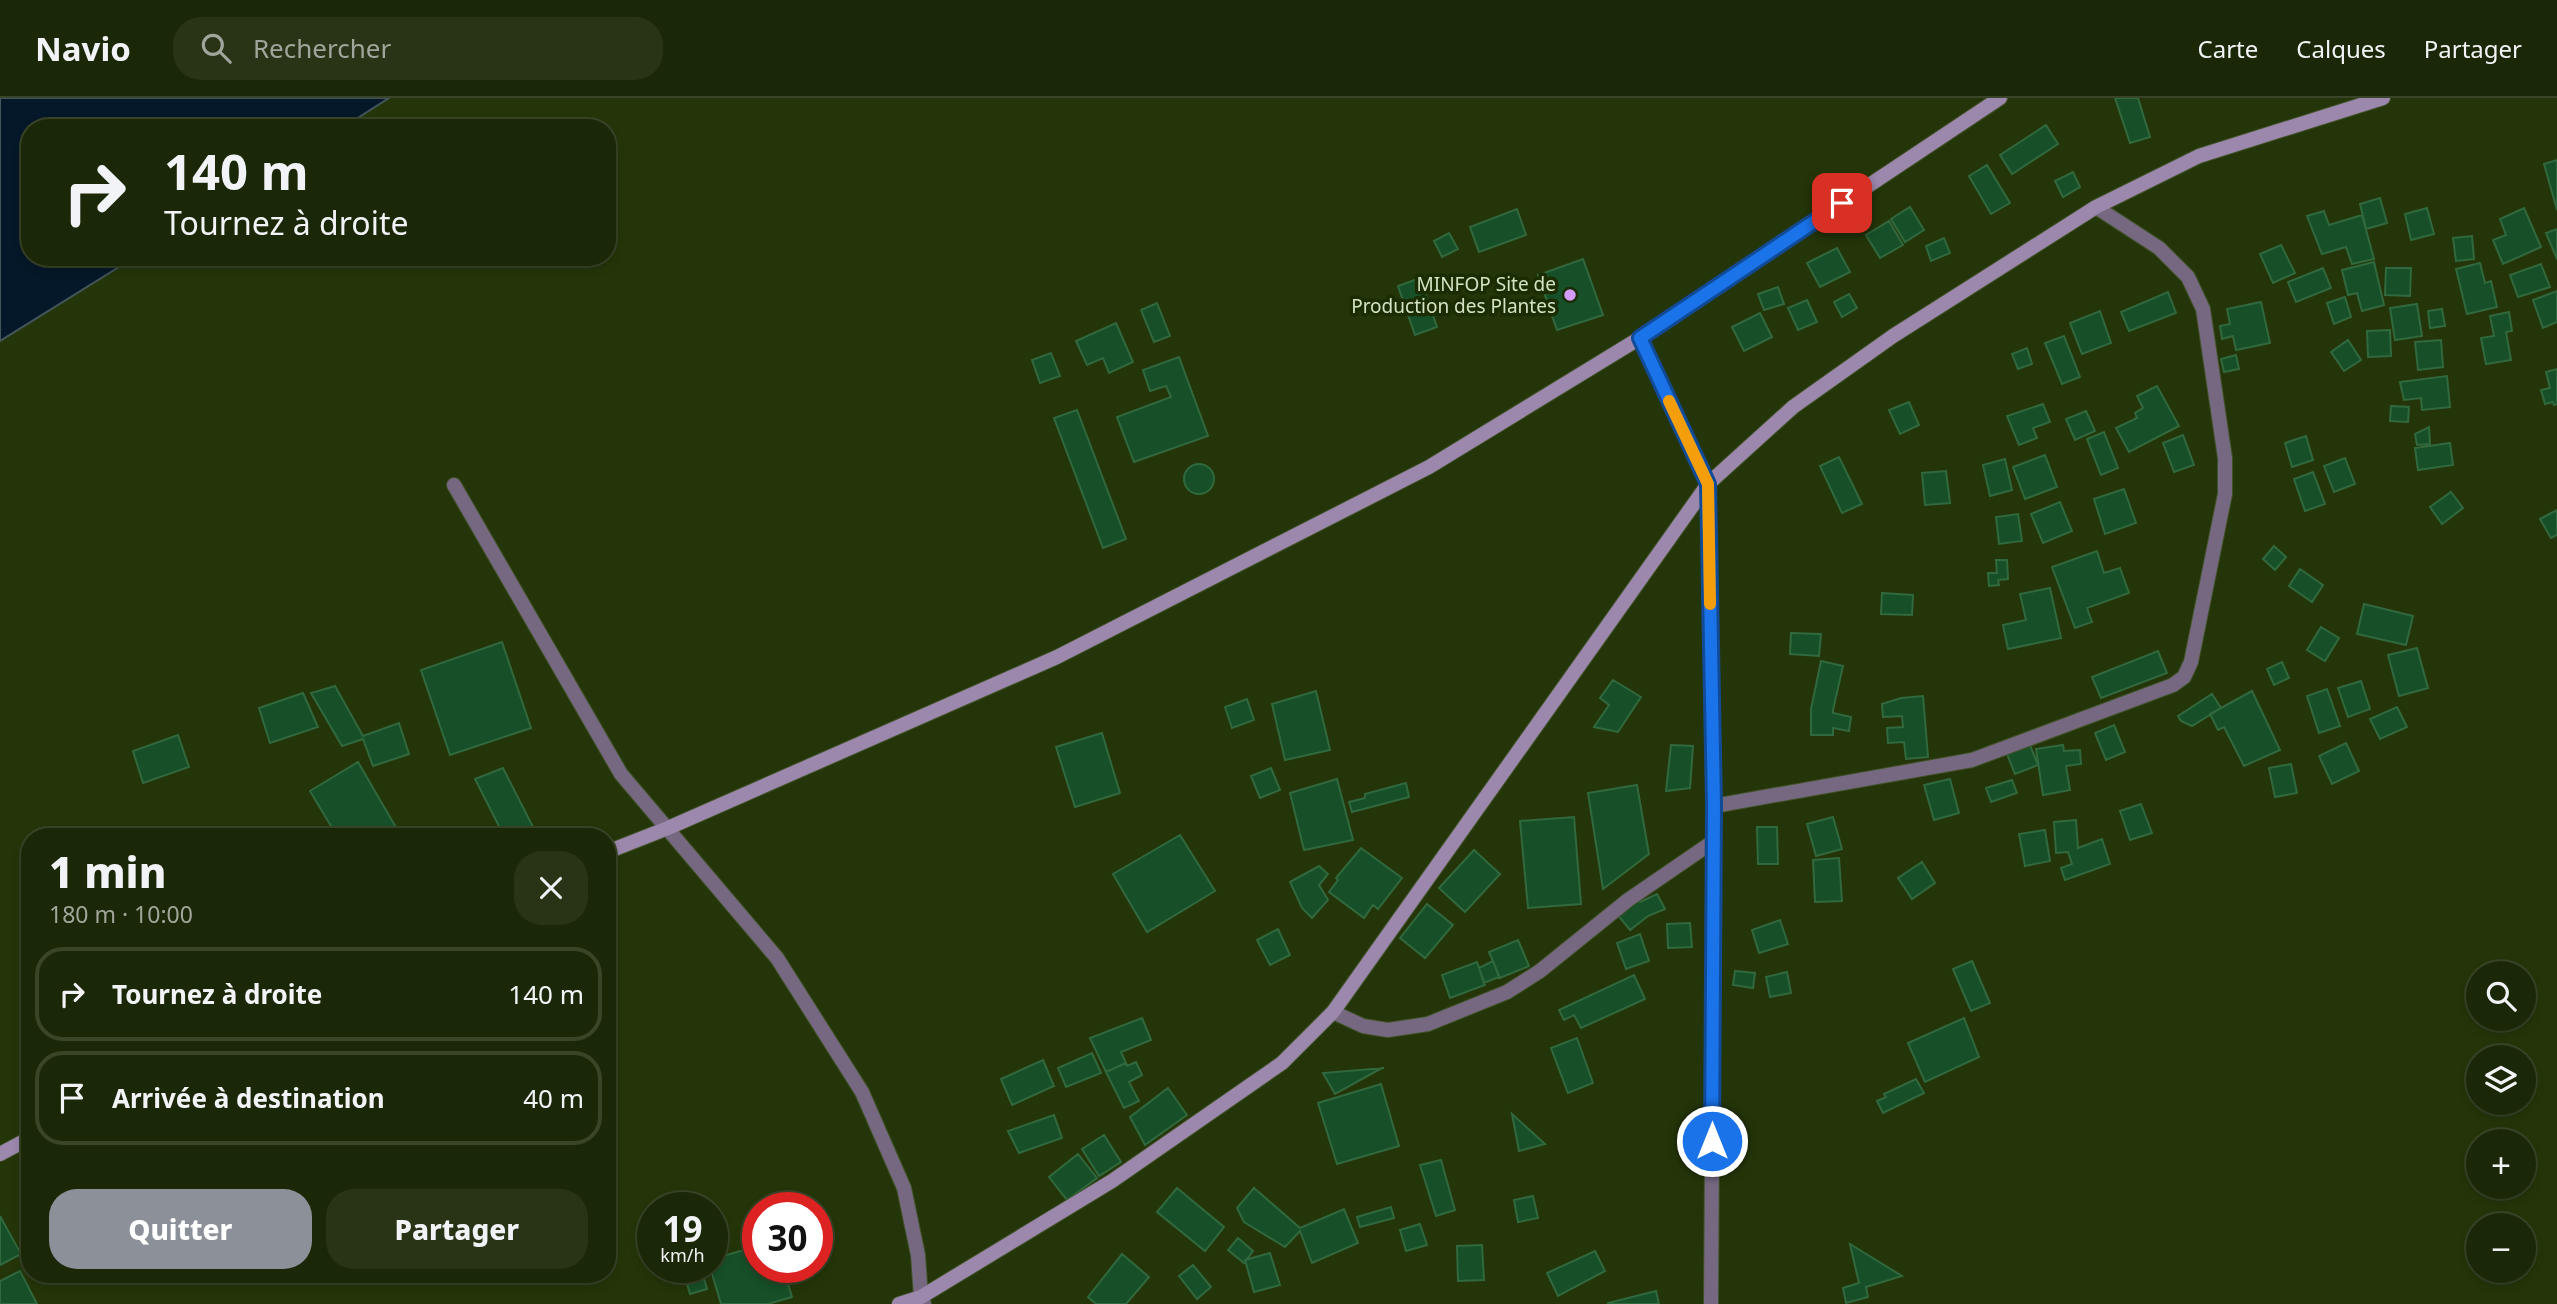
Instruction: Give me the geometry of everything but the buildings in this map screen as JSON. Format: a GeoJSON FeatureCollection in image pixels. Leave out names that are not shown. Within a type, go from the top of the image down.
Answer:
{"type":"FeatureCollection","features":[{"type":"Feature","properties":{"kind":"street"},"geometry":{"type":"LineString","coordinates":[[616,848],[1057,657],[1429,467],[1640,338],[2000,98]]}},
{"type":"Feature","properties":{"kind":"street"},"geometry":{"type":"LineString","coordinates":[[899,1304],[923,1300],[1112,1181],[1282,1063],[1333,1012],[1708,484],[1793,407],[1882,344],[2096,206],[2199,156],[2383,98]]}},
{"type":"Feature","properties":{"kind":"street"},"geometry":{"type":"LineString","coordinates":[[1714,806],[1972,760],[2173,685],[2184,677],[2191,662],[2225,494],[2225,458],[2203,309],[2188,277],[2159,248],[2096,206]]}},
{"type":"Feature","properties":{"kind":"street"},"geometry":{"type":"LineString","coordinates":[[1640,338],[1708,484],[1714,806],[1711,1304]]}},
{"type":"Feature","properties":{"kind":"street"},"geometry":{"type":"LineString","coordinates":[[454,485],[621,774],[777,958],[862,1092],[904,1188],[918,1255],[923,1300]]}},
{"type":"Feature","properties":{"kind":"street"},"geometry":{"type":"LineString","coordinates":[[1333,1012],[1363,1026],[1388,1030],[1428,1024],[1507,992],[1540,971],[1628,900],[1714,841]]}},
{"type":"Feature","properties":{"kind":"street"},"geometry":{"type":"LineString","coordinates":[[0,1154],[21,1143]]}},
{"type":"Feature","properties":{"kind":"water"},"geometry":{"type":"Polygon","coordinates":[[[0,98],[389,98],[356,119],[21,119],[21,266],[121,266],[0,341],[0,98]]]}},
{"type":"Feature","properties":{"kind":"slow traffic"},"geometry":{"type":"LineString","coordinates":[[1669,401],[1708,484],[1710,604]]}},
{"type":"Feature","properties":{"kind":"place","name":"MINFOP Site de Production des Plantes"},"geometry":{"type":"Point","coordinates":[1570,295]}},
{"type":"Feature","properties":{"kind":"route"},"geometry":{"type":"LineString","coordinates":[[1712,1141],[1714,806],[1708,484],[1640,338],[1842,203]]}}]}
